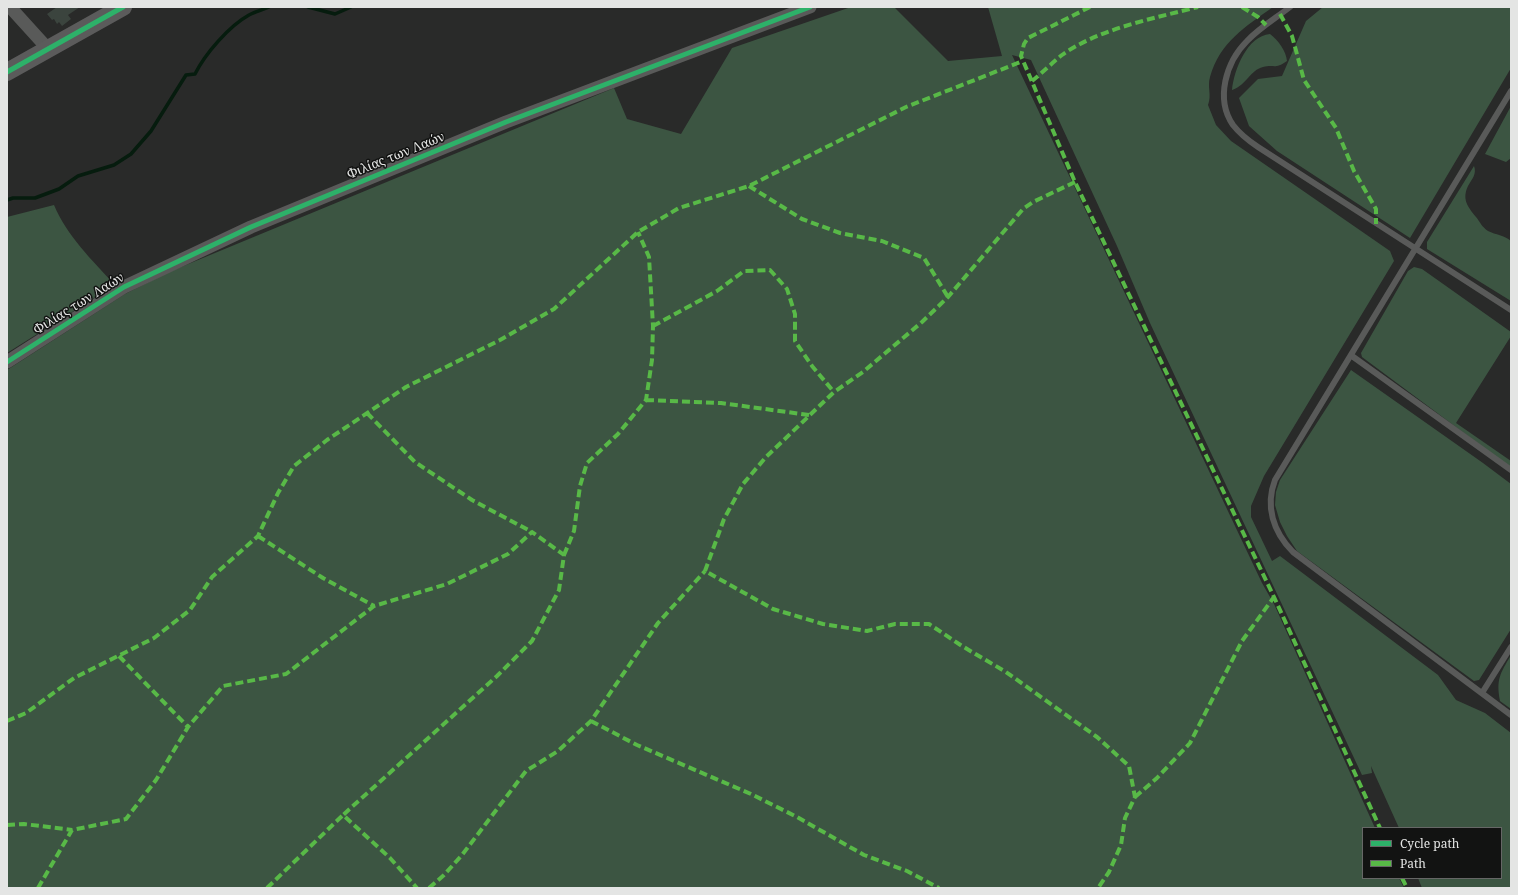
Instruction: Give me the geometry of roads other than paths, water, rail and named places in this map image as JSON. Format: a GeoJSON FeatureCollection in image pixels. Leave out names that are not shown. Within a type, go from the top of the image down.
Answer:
{"type":"FeatureCollection","features":[{"type":"Feature","properties":{"kind":"street"},"geometry":{"type":"LineString","coordinates":[[10,7],[50,50]]}},
{"type":"Feature","properties":{"kind":"street"},"geometry":{"type":"LineString","coordinates":[[7,72],[50,50],[123,7]]}},
{"type":"Feature","properties":{"kind":"street","name":"Φιλίας των Λαών"},"geometry":{"type":"LineString","coordinates":[[7,362],[124,287],[251,228],[506,122],[810,7]]}},
{"type":"Feature","properties":{"kind":"lane"},"geometry":{"type":"LineString","coordinates":[[1290,7],[1247,41],[1236,54],[1225,81],[1224,96],[1227,111],[1233,125],[1244,137],[1258,147],[1511,310]]}},
{"type":"Feature","properties":{"kind":"lane"},"geometry":{"type":"LineString","coordinates":[[1511,91],[1352,356],[1275,480],[1271,490],[1272,519],[1282,542],[1293,552],[1511,715]]}},
{"type":"Feature","properties":{"kind":"lane"},"geometry":{"type":"LineString","coordinates":[[1352,356],[1511,470]]}},
{"type":"Feature","properties":{"kind":"lane"},"geometry":{"type":"LineString","coordinates":[[1482,693],[1511,647]]}},
{"type":"Feature","properties":{"kind":"waterway"},"geometry":{"type":"LineString","coordinates":[[7,200],[13,198],[35,198],[59,189],[78,176],[114,165],[131,154],[151,131],[186,75],[195,74],[211,49],[241,20],[269,7]]}},
{"type":"Feature","properties":{"kind":"waterway"},"geometry":{"type":"LineString","coordinates":[[308,7],[335,14],[351,7]]}}]}
